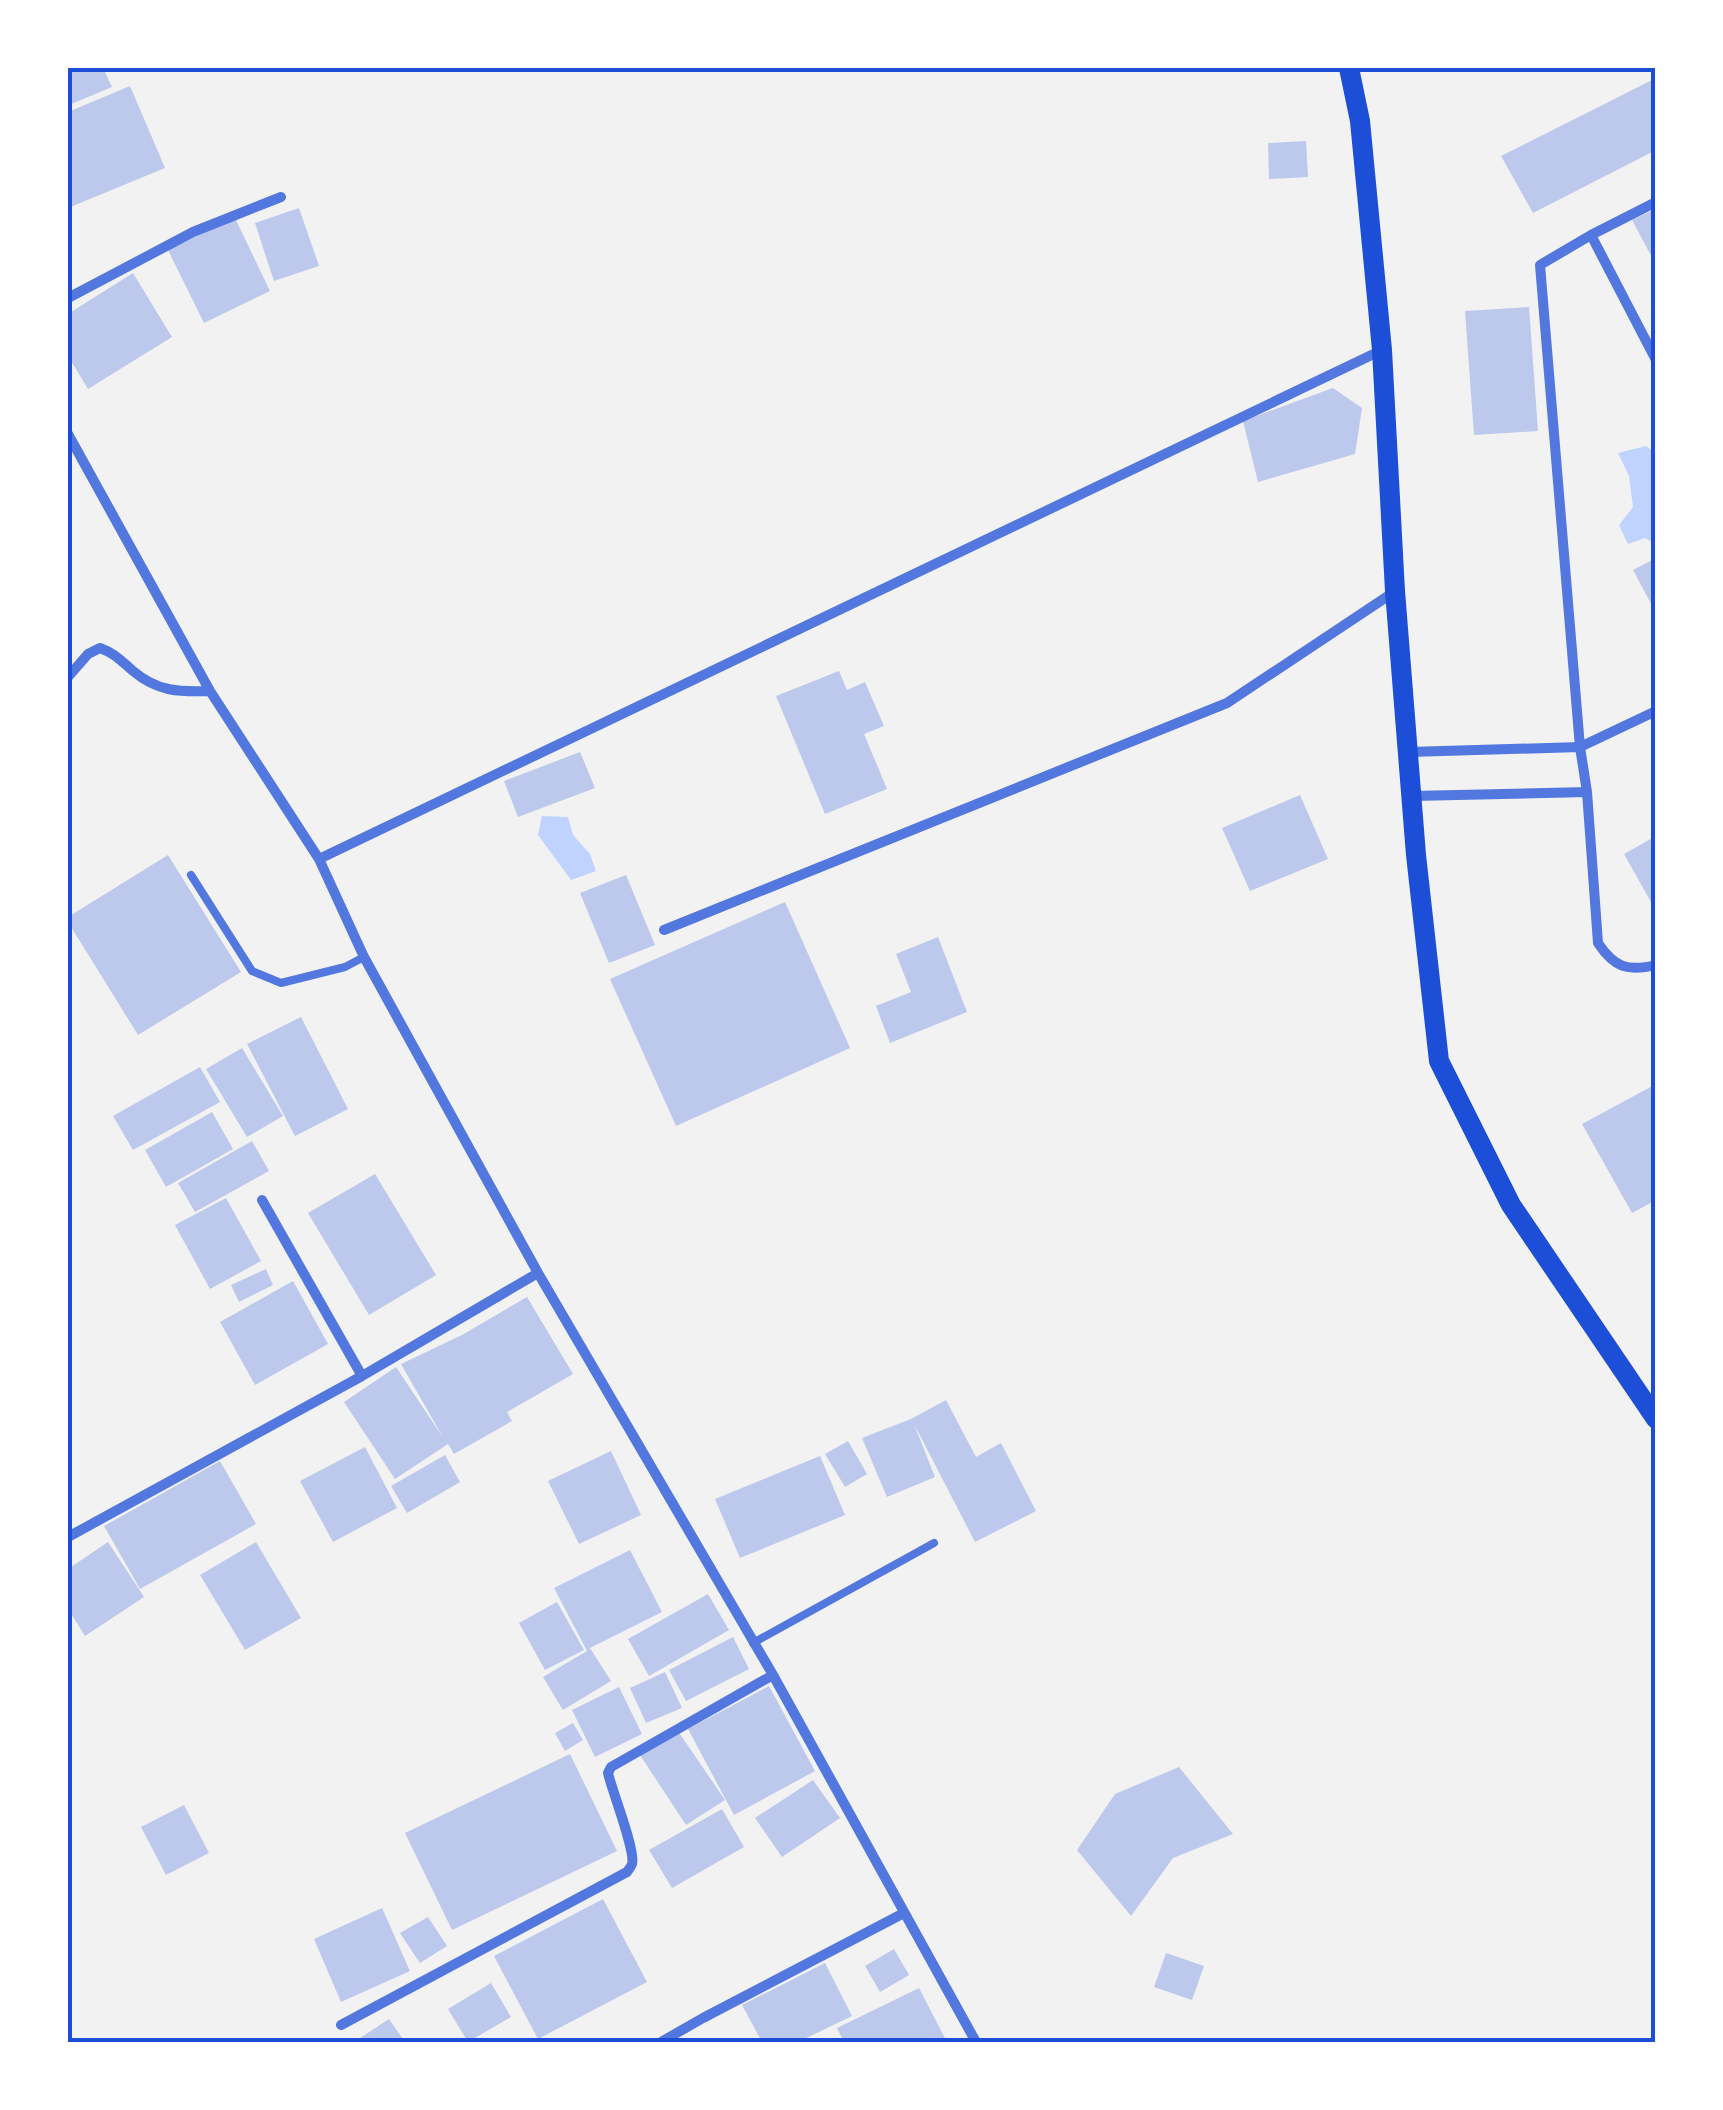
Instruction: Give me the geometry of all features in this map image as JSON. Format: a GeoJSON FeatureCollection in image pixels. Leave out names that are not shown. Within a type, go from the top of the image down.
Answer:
{"type":"FeatureCollection","features":[{"type":"Feature","properties":{"kind":"main road"},"geometry":{"type":"LineString","coordinates":[[1350,68],[1360,121],[1382,350],[1395,591],[1416,855],[1439,1061],[1511,1205],[1656,1419]]}},
{"type":"Feature","properties":{"kind":"street"},"geometry":{"type":"LineString","coordinates":[[68,298],[194,232],[280,197]]}},
{"type":"Feature","properties":{"kind":"street"},"geometry":{"type":"LineString","coordinates":[[1656,202],[1540,265],[1598,942],[1610,960],[1621,965],[1631,969],[1656,966]]}},
{"type":"Feature","properties":{"kind":"street"},"geometry":{"type":"LineString","coordinates":[[1591,236],[1656,360]]}},
{"type":"Feature","properties":{"kind":"street"},"geometry":{"type":"LineString","coordinates":[[319,859],[1382,350]]}},
{"type":"Feature","properties":{"kind":"street"},"geometry":{"type":"LineString","coordinates":[[68,434],[210,691],[319,859],[364,957],[538,1273],[773,1675],[976,2042]]}},
{"type":"Feature","properties":{"kind":"street"},"geometry":{"type":"LineString","coordinates":[[664,930],[1226,703],[1395,591]]}},
{"type":"Feature","properties":{"kind":"street"},"geometry":{"type":"LineString","coordinates":[[68,677],[88,654],[100,648],[114,653],[155,686],[177,692],[210,691]]}},
{"type":"Feature","properties":{"kind":"street"},"geometry":{"type":"LineString","coordinates":[[1409,752],[1580,748],[1656,711]]}},
{"type":"Feature","properties":{"kind":"street"},"geometry":{"type":"LineString","coordinates":[[1412,796],[1586,792]]}},
{"type":"Feature","properties":{"kind":"street"},"geometry":{"type":"LineString","coordinates":[[262,1200],[362,1376]]}},
{"type":"Feature","properties":{"kind":"street"},"geometry":{"type":"LineString","coordinates":[[68,1537],[362,1376],[538,1273]]}},
{"type":"Feature","properties":{"kind":"street"},"geometry":{"type":"LineString","coordinates":[[341,2024],[627,1872],[632,1864],[631,1851],[608,1774],[612,1767],[773,1675]]}},
{"type":"Feature","properties":{"kind":"street"},"geometry":{"type":"LineString","coordinates":[[661,2042],[904,1913]]}},
{"type":"Feature","properties":{"kind":"lane"},"geometry":{"type":"LineString","coordinates":[[192,876],[252,971],[280,983],[345,967],[364,957]]}},
{"type":"Feature","properties":{"kind":"lane"},"geometry":{"type":"LineString","coordinates":[[752,1643],[934,1543]]}},
{"type":"Feature","properties":{"kind":"water"},"geometry":{"type":"Polygon","coordinates":[[[1646,446],[1655,453],[1655,544],[1645,538],[1628,544],[1619,525],[1633,507],[1629,476],[1618,453],[1646,446]]]}},
{"type":"Feature","properties":{"kind":"water"},"geometry":{"type":"Polygon","coordinates":[[[542,816],[568,817],[573,835],[590,854],[596,871],[571,880],[538,835],[542,816]]]}},
{"type":"Feature","properties":{"kind":"building"},"geometry":{"type":"Polygon","coordinates":[[[68,68],[103,68],[112,87],[69,105],[68,68]]]}},
{"type":"Feature","properties":{"kind":"building"},"geometry":{"type":"Polygon","coordinates":[[[1656,78],[1656,150],[1533,213],[1501,156],[1656,78]]]}},
{"type":"Feature","properties":{"kind":"building"},"geometry":{"type":"Polygon","coordinates":[[[130,86],[165,168],[68,208],[68,112],[130,86]]]}},
{"type":"Feature","properties":{"kind":"building"},"geometry":{"type":"Polygon","coordinates":[[[1306,141],[1308,177],[1269,179],[1268,143],[1306,141]]]}},
{"type":"Feature","properties":{"kind":"building"},"geometry":{"type":"Polygon","coordinates":[[[299,208],[319,266],[274,281],[255,223],[299,208]]]}},
{"type":"Feature","properties":{"kind":"building"},"geometry":{"type":"Polygon","coordinates":[[[1656,209],[1656,265],[1632,220],[1656,209]]]}},
{"type":"Feature","properties":{"kind":"building"},"geometry":{"type":"Polygon","coordinates":[[[235,218],[270,291],[204,323],[168,250],[235,218]]]}},
{"type":"Feature","properties":{"kind":"building"},"geometry":{"type":"Polygon","coordinates":[[[133,273],[172,337],[88,389],[68,356],[68,314],[133,273]]]}},
{"type":"Feature","properties":{"kind":"building"},"geometry":{"type":"Polygon","coordinates":[[[1529,307],[1538,431],[1474,435],[1465,311],[1529,307]]]}},
{"type":"Feature","properties":{"kind":"building"},"geometry":{"type":"Polygon","coordinates":[[[1333,388],[1362,408],[1355,454],[1258,482],[1243,421],[1333,388]]]}},
{"type":"Feature","properties":{"kind":"building"},"geometry":{"type":"Polygon","coordinates":[[[1656,558],[1656,613],[1633,570],[1656,558]]]}},
{"type":"Feature","properties":{"kind":"building"},"geometry":{"type":"Polygon","coordinates":[[[839,671],[847,690],[865,682],[884,726],[864,734],[887,789],[825,814],[776,696],[839,671]]]}},
{"type":"Feature","properties":{"kind":"building"},"geometry":{"type":"Polygon","coordinates":[[[580,752],[595,788],[518,817],[504,781],[580,752]]]}},
{"type":"Feature","properties":{"kind":"building"},"geometry":{"type":"Polygon","coordinates":[[[1300,795],[1328,859],[1250,891],[1222,828],[1300,795]]]}},
{"type":"Feature","properties":{"kind":"building"},"geometry":{"type":"Polygon","coordinates":[[[1656,836],[1656,911],[1624,854],[1656,836]]]}},
{"type":"Feature","properties":{"kind":"building"},"geometry":{"type":"Polygon","coordinates":[[[168,855],[241,972],[138,1035],[68,917],[168,855]]]}},
{"type":"Feature","properties":{"kind":"building"},"geometry":{"type":"Polygon","coordinates":[[[626,875],[655,945],[609,963],[580,893],[626,875]]]}},
{"type":"Feature","properties":{"kind":"building"},"geometry":{"type":"Polygon","coordinates":[[[785,902],[850,1048],[676,1126],[610,979],[785,902]]]}},
{"type":"Feature","properties":{"kind":"building"},"geometry":{"type":"Polygon","coordinates":[[[938,937],[967,1012],[890,1043],[876,1006],[911,992],[896,954],[938,937]]]}},
{"type":"Feature","properties":{"kind":"building"},"geometry":{"type":"Polygon","coordinates":[[[301,1017],[348,1109],[295,1136],[247,1044],[301,1017]]]}},
{"type":"Feature","properties":{"kind":"building"},"geometry":{"type":"Polygon","coordinates":[[[242,1048],[283,1116],[247,1137],[206,1069],[242,1048]]]}},
{"type":"Feature","properties":{"kind":"building"},"geometry":{"type":"Polygon","coordinates":[[[200,1067],[220,1102],[133,1150],[113,1116],[200,1067]]]}},
{"type":"Feature","properties":{"kind":"building"},"geometry":{"type":"Polygon","coordinates":[[[1656,1084],[1656,1200],[1632,1213],[1582,1124],[1656,1084]]]}},
{"type":"Feature","properties":{"kind":"building"},"geometry":{"type":"Polygon","coordinates":[[[212,1112],[233,1149],[166,1187],[145,1150],[212,1112]]]}},
{"type":"Feature","properties":{"kind":"building"},"geometry":{"type":"Polygon","coordinates":[[[252,1141],[269,1171],[195,1212],[178,1183],[252,1141]]]}},
{"type":"Feature","properties":{"kind":"building"},"geometry":{"type":"Polygon","coordinates":[[[375,1174],[436,1275],[369,1315],[308,1213],[375,1174]]]}},
{"type":"Feature","properties":{"kind":"building"},"geometry":{"type":"Polygon","coordinates":[[[226,1198],[261,1261],[210,1289],[175,1225],[226,1198]]]}},
{"type":"Feature","properties":{"kind":"building"},"geometry":{"type":"Polygon","coordinates":[[[266,1269],[273,1285],[239,1302],[231,1285],[266,1269]]]}},
{"type":"Feature","properties":{"kind":"building"},"geometry":{"type":"Polygon","coordinates":[[[293,1281],[328,1344],[255,1385],[220,1322],[293,1281]]]}},
{"type":"Feature","properties":{"kind":"building"},"geometry":{"type":"Polygon","coordinates":[[[527,1297],[573,1374],[507,1412],[512,1421],[454,1454],[448,1444],[395,1479],[344,1402],[396,1367],[444,1439],[401,1364],[462,1335],[527,1297]]]}},
{"type":"Feature","properties":{"kind":"building"},"geometry":{"type":"Polygon","coordinates":[[[946,1400],[976,1457],[1001,1443],[1036,1511],[975,1542],[914,1424],[935,1477],[887,1497],[862,1438],[946,1400]]]}},
{"type":"Feature","properties":{"kind":"building"},"geometry":{"type":"Polygon","coordinates":[[[848,1441],[867,1474],[845,1487],[825,1454],[848,1441]]]}},
{"type":"Feature","properties":{"kind":"building"},"geometry":{"type":"Polygon","coordinates":[[[365,1447],[397,1508],[333,1542],[300,1481],[365,1447]]]}},
{"type":"Feature","properties":{"kind":"building"},"geometry":{"type":"Polygon","coordinates":[[[611,1451],[641,1515],[579,1544],[548,1481],[611,1451]]]}},
{"type":"Feature","properties":{"kind":"building"},"geometry":{"type":"Polygon","coordinates":[[[445,1455],[460,1482],[407,1513],[391,1486],[445,1455]]]}},
{"type":"Feature","properties":{"kind":"building"},"geometry":{"type":"Polygon","coordinates":[[[820,1456],[845,1515],[740,1558],[715,1499],[820,1456]]]}},
{"type":"Feature","properties":{"kind":"building"},"geometry":{"type":"Polygon","coordinates":[[[220,1461],[256,1524],[140,1589],[104,1526],[220,1461]]]}},
{"type":"Feature","properties":{"kind":"building"},"geometry":{"type":"Polygon","coordinates":[[[108,1542],[144,1597],[85,1636],[68,1609],[68,1569],[108,1542]]]}},
{"type":"Feature","properties":{"kind":"building"},"geometry":{"type":"Polygon","coordinates":[[[256,1542],[301,1618],[245,1650],[200,1575],[256,1542]]]}},
{"type":"Feature","properties":{"kind":"building"},"geometry":{"type":"Polygon","coordinates":[[[630,1550],[662,1612],[590,1648],[611,1681],[563,1710],[543,1677],[587,1651],[554,1588],[630,1550]]]}},
{"type":"Feature","properties":{"kind":"building"},"geometry":{"type":"Polygon","coordinates":[[[708,1594],[729,1630],[649,1676],[628,1639],[708,1594]]]}},
{"type":"Feature","properties":{"kind":"building"},"geometry":{"type":"Polygon","coordinates":[[[557,1602],[584,1650],[545,1670],[519,1623],[557,1602]]]}},
{"type":"Feature","properties":{"kind":"building"},"geometry":{"type":"Polygon","coordinates":[[[733,1637],[749,1669],[686,1701],[669,1670],[733,1637]]]}},
{"type":"Feature","properties":{"kind":"building"},"geometry":{"type":"Polygon","coordinates":[[[665,1672],[682,1708],[646,1723],[630,1688],[665,1672]]]}},
{"type":"Feature","properties":{"kind":"building"},"geometry":{"type":"Polygon","coordinates":[[[769,1686],[815,1771],[734,1815],[688,1729],[769,1686]]]}},
{"type":"Feature","properties":{"kind":"building"},"geometry":{"type":"Polygon","coordinates":[[[619,1687],[642,1734],[595,1757],[572,1710],[619,1687]]]}},
{"type":"Feature","properties":{"kind":"building"},"geometry":{"type":"Polygon","coordinates":[[[573,1723],[583,1740],[565,1751],[555,1733],[573,1723]]]}},
{"type":"Feature","properties":{"kind":"building"},"geometry":{"type":"Polygon","coordinates":[[[678,1731],[725,1800],[686,1825],[640,1755],[678,1731]]]}},
{"type":"Feature","properties":{"kind":"building"},"geometry":{"type":"Polygon","coordinates":[[[570,1754],[617,1851],[452,1930],[405,1833],[570,1754]]]}},
{"type":"Feature","properties":{"kind":"building"},"geometry":{"type":"Polygon","coordinates":[[[1179,1767],[1233,1834],[1173,1858],[1131,1916],[1077,1850],[1115,1794],[1179,1767]]]}},
{"type":"Feature","properties":{"kind":"building"},"geometry":{"type":"Polygon","coordinates":[[[813,1780],[840,1818],[782,1857],[755,1818],[813,1780]]]}},
{"type":"Feature","properties":{"kind":"building"},"geometry":{"type":"Polygon","coordinates":[[[184,1805],[209,1853],[166,1875],[141,1827],[184,1805]]]}},
{"type":"Feature","properties":{"kind":"building"},"geometry":{"type":"Polygon","coordinates":[[[722,1809],[744,1847],[672,1888],[649,1850],[722,1809]]]}},
{"type":"Feature","properties":{"kind":"building"},"geometry":{"type":"Polygon","coordinates":[[[603,1899],[647,1982],[538,2039],[494,1956],[603,1899]]]}},
{"type":"Feature","properties":{"kind":"building"},"geometry":{"type":"Polygon","coordinates":[[[382,1908],[410,1971],[341,2002],[314,1939],[382,1908]]]}},
{"type":"Feature","properties":{"kind":"building"},"geometry":{"type":"Polygon","coordinates":[[[428,1917],[447,1946],[420,1963],[400,1933],[428,1917]]]}},
{"type":"Feature","properties":{"kind":"building"},"geometry":{"type":"Polygon","coordinates":[[[894,1949],[909,1975],[880,1992],[865,1966],[894,1949]]]}},
{"type":"Feature","properties":{"kind":"building"},"geometry":{"type":"Polygon","coordinates":[[[1166,1953],[1204,1966],[1192,2000],[1154,1987],[1166,1953]]]}},
{"type":"Feature","properties":{"kind":"building"},"geometry":{"type":"Polygon","coordinates":[[[825,1963],[852,2016],[798,2042],[762,2042],[742,2005],[825,1963]]]}},
{"type":"Feature","properties":{"kind":"building"},"geometry":{"type":"Polygon","coordinates":[[[491,1983],[511,2017],[468,2042],[448,2009],[491,1983]]]}},
{"type":"Feature","properties":{"kind":"building"},"geometry":{"type":"Polygon","coordinates":[[[919,1988],[947,2042],[844,2042],[837,2028],[919,1988]]]}},
{"type":"Feature","properties":{"kind":"building"},"geometry":{"type":"Polygon","coordinates":[[[389,2019],[405,2042],[354,2042],[389,2019]]]}}]}
